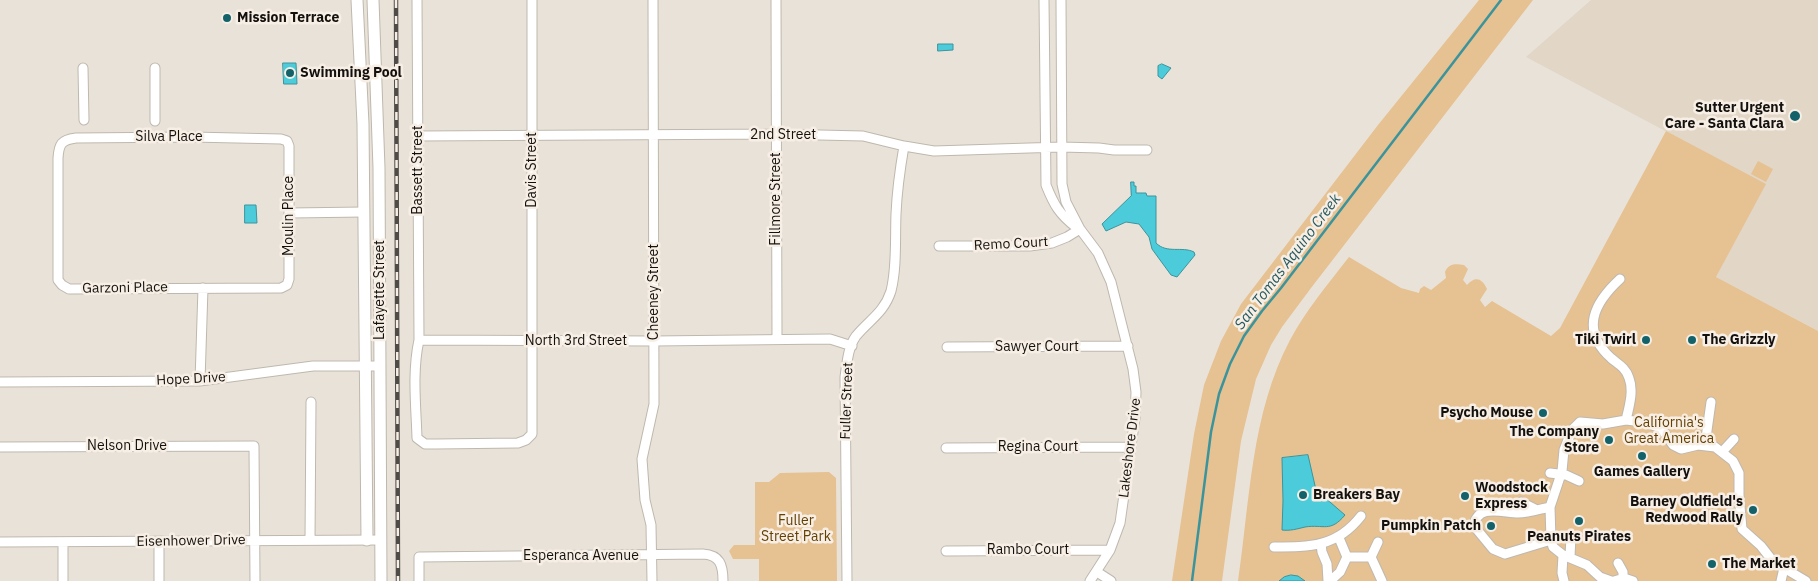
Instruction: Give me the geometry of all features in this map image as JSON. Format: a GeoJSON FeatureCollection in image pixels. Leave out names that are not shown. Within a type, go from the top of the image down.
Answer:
{"type":"FeatureCollection","features":[{"type":"Feature","properties":{"kind":"main road","name":"Lafayette Street"},"geometry":{"type":"LineString","coordinates":[[357,0],[364,212],[367,540]]}},
{"type":"Feature","properties":{"kind":"main road","name":"Lafayette Street"},"geometry":{"type":"LineString","coordinates":[[373,0],[379,141],[382,581]]}},
{"type":"Feature","properties":{"kind":"street","name":"Bassett Street"},"geometry":{"type":"LineString","coordinates":[[417,0],[419,340]]}},
{"type":"Feature","properties":{"kind":"street","name":"Davis Street"},"geometry":{"type":"LineString","coordinates":[[419,340],[416,354],[415,378],[417,438],[425,444],[518,443],[532,434],[532,0]]}},
{"type":"Feature","properties":{"kind":"street","name":"Cheeney Street"},"geometry":{"type":"LineString","coordinates":[[652,581],[651,525],[645,500],[642,459],[654,404],[653,0]]}},
{"type":"Feature","properties":{"kind":"street","name":"Fillmore Street"},"geometry":{"type":"LineString","coordinates":[[776,0],[777,339]]}},
{"type":"Feature","properties":{"kind":"street","name":"Lakeshore Drive"},"geometry":{"type":"LineString","coordinates":[[1044,0],[1046,185],[1053,203],[1062,216],[1080,229]]}},
{"type":"Feature","properties":{"kind":"street","name":"Lakeshore Drive"},"geometry":{"type":"LineString","coordinates":[[1061,0],[1062,184],[1066,202],[1080,229],[1098,254],[1108,273],[1128,346],[1136,392],[1136,406],[1122,511],[1110,550],[1090,581]]}},
{"type":"Feature","properties":{"kind":"street"},"geometry":{"type":"LineString","coordinates":[[83,68],[84,120]]}},
{"type":"Feature","properties":{"kind":"street"},"geometry":{"type":"LineString","coordinates":[[155,68],[155,121]]}},
{"type":"Feature","properties":{"kind":"street","name":"2nd Street"},"geometry":{"type":"LineString","coordinates":[[418,136],[776,134],[863,136],[934,151],[1045,147],[1147,150]]}},
{"type":"Feature","properties":{"kind":"street","name":"Silva Place"},"geometry":{"type":"LineString","coordinates":[[58,158],[62,143],[67,139],[76,138],[281,138],[287,141],[289,146]]}},
{"type":"Feature","properties":{"kind":"street","name":"Moulin Place"},"geometry":{"type":"LineString","coordinates":[[287,285],[289,279],[290,213],[289,146]]}},
{"type":"Feature","properties":{"kind":"street","name":"Fuller Street"},"geometry":{"type":"LineString","coordinates":[[847,581],[845,376],[856,336],[885,306],[891,290],[894,270],[897,194],[904,146]]}},
{"type":"Feature","properties":{"kind":"street","name":"Garzoni Place"},"geometry":{"type":"LineString","coordinates":[[58,158],[58,280],[69,289],[281,288],[287,285]]}},
{"type":"Feature","properties":{"kind":"street"},"geometry":{"type":"LineString","coordinates":[[290,213],[364,212]]}},
{"type":"Feature","properties":{"kind":"street","name":"Remo Court"},"geometry":{"type":"LineString","coordinates":[[939,246],[1036,245],[1052,243],[1080,229]]}},
{"type":"Feature","properties":{"kind":"street"},"geometry":{"type":"LineString","coordinates":[[1620,278],[1598,302],[1594,326],[1595,335],[1601,346],[1612,360],[1622,367],[1629,377],[1631,396],[1626,420]]}},
{"type":"Feature","properties":{"kind":"street"},"geometry":{"type":"LineString","coordinates":[[200,382],[203,288]]}},
{"type":"Feature","properties":{"kind":"street","name":"North 3rd Street"},"geometry":{"type":"LineString","coordinates":[[419,340],[654,341],[830,338],[852,346]]}},
{"type":"Feature","properties":{"kind":"street","name":"Sawyer Court"},"geometry":{"type":"LineString","coordinates":[[947,348],[1128,346]]}},
{"type":"Feature","properties":{"kind":"street","name":"Hope Drive"},"geometry":{"type":"LineString","coordinates":[[0,382],[200,382],[313,366],[380,366]]}},
{"type":"Feature","properties":{"kind":"street"},"geometry":{"type":"LineString","coordinates":[[310,540],[311,402]]}},
{"type":"Feature","properties":{"kind":"street"},"geometry":{"type":"LineString","coordinates":[[1705,445],[1712,402]]}},
{"type":"Feature","properties":{"kind":"street"},"geometry":{"type":"LineString","coordinates":[[1633,577],[1616,580],[1594,577],[1588,565],[1555,550],[1551,540],[1551,505],[1560,479],[1564,450],[1576,426],[1585,422],[1603,424],[1626,420],[1642,422],[1658,427],[1669,442],[1681,449],[1705,445],[1715,447],[1722,452],[1733,461],[1739,473],[1739,495],[1744,532],[1757,542],[1784,577],[1806,581]]}},
{"type":"Feature","properties":{"kind":"street"},"geometry":{"type":"LineString","coordinates":[[1722,452],[1734,439]]}},
{"type":"Feature","properties":{"kind":"street","name":"Nelson Drive"},"geometry":{"type":"LineString","coordinates":[[0,447],[254,446],[255,540]]}},
{"type":"Feature","properties":{"kind":"street","name":"Regina Court"},"geometry":{"type":"LineString","coordinates":[[946,448],[1130,447]]}},
{"type":"Feature","properties":{"kind":"street"},"geometry":{"type":"LineString","coordinates":[[1550,473],[1560,479],[1579,481]]}},
{"type":"Feature","properties":{"kind":"street"},"geometry":{"type":"LineString","coordinates":[[1521,502],[1537,510]]}},
{"type":"Feature","properties":{"kind":"street"},"geometry":{"type":"LineString","coordinates":[[1551,505],[1537,510],[1517,513],[1496,510],[1486,511],[1478,516],[1474,526],[1493,549],[1505,554],[1551,540]]}},
{"type":"Feature","properties":{"kind":"street"},"geometry":{"type":"LineString","coordinates":[[1274,547],[1320,544],[1338,538],[1350,530],[1361,516]]}},
{"type":"Feature","properties":{"kind":"street"},"geometry":{"type":"LineString","coordinates":[[1564,581],[1562,573],[1571,536]]}},
{"type":"Feature","properties":{"kind":"street"},"geometry":{"type":"LineString","coordinates":[[1338,538],[1347,557]]}},
{"type":"Feature","properties":{"kind":"street"},"geometry":{"type":"LineString","coordinates":[[255,540],[255,581]]}},
{"type":"Feature","properties":{"kind":"street","name":"Eisenhower Drive"},"geometry":{"type":"LineString","coordinates":[[0,542],[381,540]]}},
{"type":"Feature","properties":{"kind":"street"},"geometry":{"type":"LineString","coordinates":[[159,541],[159,581]]}},
{"type":"Feature","properties":{"kind":"street"},"geometry":{"type":"LineString","coordinates":[[1370,558],[1378,542]]}},
{"type":"Feature","properties":{"kind":"street"},"geometry":{"type":"LineString","coordinates":[[63,543],[63,581]]}},
{"type":"Feature","properties":{"kind":"street"},"geometry":{"type":"LineString","coordinates":[[1320,544],[1327,564],[1329,581]]}},
{"type":"Feature","properties":{"kind":"street","name":"Rambo Court"},"geometry":{"type":"LineString","coordinates":[[946,551],[1110,550]]}},
{"type":"Feature","properties":{"kind":"street","name":"Esperanca Avenue"},"geometry":{"type":"LineString","coordinates":[[419,581],[419,557],[710,554],[720,561],[723,568],[723,581]]}},
{"type":"Feature","properties":{"kind":"street"},"geometry":{"type":"LineString","coordinates":[[1347,557],[1370,558]]}},
{"type":"Feature","properties":{"kind":"street"},"geometry":{"type":"LineString","coordinates":[[1329,581],[1340,572],[1347,557]]}},
{"type":"Feature","properties":{"kind":"street"},"geometry":{"type":"LineString","coordinates":[[1370,558],[1382,581]]}},
{"type":"Feature","properties":{"kind":"street"},"geometry":{"type":"LineString","coordinates":[[1616,580],[1622,570],[1618,563]]}},
{"type":"Feature","properties":{"kind":"street"},"geometry":{"type":"LineString","coordinates":[[1097,572],[1111,581]]}},
{"type":"Feature","properties":{"kind":"shaded area"},"geometry":{"type":"Polygon","coordinates":[[[1591,0],[1818,0],[1818,331],[1716,277],[1765,184],[1526,57],[1591,0]]]}},
{"type":"Feature","properties":{"kind":"green space"},"geometry":{"type":"Polygon","coordinates":[[[1479,0],[1533,0],[1311,288],[1271,345],[1256,379],[1241,441],[1222,581],[1172,581],[1194,434],[1204,385],[1221,341],[1241,304],[1378,125],[1479,0]]]}},
{"type":"Feature","properties":{"kind":"green space","name":"California's Great America"},"geometry":{"type":"Polygon","coordinates":[[[1666,131],[1766,184],[1716,277],[1818,331],[1818,581],[1238,581],[1249,489],[1267,397],[1277,368],[1290,340],[1303,318],[1349,257],[1401,288],[1419,293],[1420,289],[1424,286],[1431,290],[1446,278],[1445,272],[1451,266],[1456,264],[1464,265],[1468,269],[1463,280],[1467,285],[1476,279],[1483,282],[1487,289],[1480,300],[1485,307],[1492,301],[1551,336],[1560,328],[1666,131]]]}},
{"type":"Feature","properties":{"kind":"green space"},"geometry":{"type":"Polygon","coordinates":[[[1758,161],[1773,169],[1766,182],[1751,174],[1758,161]]]}},
{"type":"Feature","properties":{"kind":"green space","name":"Fuller Street Park"},"geometry":{"type":"Polygon","coordinates":[[[829,472],[836,478],[837,581],[759,581],[759,559],[733,559],[729,551],[734,545],[755,545],[755,482],[769,482],[780,473],[829,472]]]}},
{"type":"Feature","properties":{"kind":"water"},"geometry":{"type":"Polygon","coordinates":[[[938,44],[953,44],[953,50],[938,51],[938,44]]]}},
{"type":"Feature","properties":{"kind":"water","name":"Swimming Pool"},"geometry":{"type":"Polygon","coordinates":[[[283,63],[296,63],[297,84],[284,84],[283,63]]]}},
{"type":"Feature","properties":{"kind":"water"},"geometry":{"type":"Polygon","coordinates":[[[1162,64],[1171,68],[1162,79],[1158,76],[1158,66],[1162,64]]]}},
{"type":"Feature","properties":{"kind":"water"},"geometry":{"type":"Polygon","coordinates":[[[1131,182],[1134,182],[1134,186],[1136,186],[1136,193],[1156,196],[1156,243],[1165,248],[1194,252],[1195,255],[1177,277],[1171,275],[1152,249],[1149,237],[1139,224],[1126,222],[1106,231],[1102,224],[1131,196],[1131,182]]]}},
{"type":"Feature","properties":{"kind":"water"},"geometry":{"type":"Polygon","coordinates":[[[245,205],[256,205],[257,223],[245,223],[245,205]]]}},
{"type":"Feature","properties":{"kind":"water","name":"Breakers Bay"},"geometry":{"type":"Polygon","coordinates":[[[1308,455],[1316,490],[1345,515],[1340,521],[1331,526],[1312,526],[1282,530],[1282,458],[1308,455]]]}},
{"type":"Feature","properties":{"kind":"water"},"geometry":{"type":"Polygon","coordinates":[[[1291,575],[1298,576],[1305,581],[1279,581],[1291,575]]]}},
{"type":"Feature","properties":{"kind":"waterway","name":"San Tomas Aquino Creek"},"geometry":{"type":"LineString","coordinates":[[1192,581],[1211,432],[1219,394],[1230,364],[1244,336],[1501,0]]}},
{"type":"Feature","properties":{"kind":"railway"},"geometry":{"type":"LineString","coordinates":[[396,0],[398,581]]}},
{"type":"Feature","properties":{"kind":"place","name":"Mission Terrace"},"geometry":{"type":"Point","coordinates":[227,18]}},
{"type":"Feature","properties":{"kind":"place","name":"Swimming Pool"},"geometry":{"type":"Point","coordinates":[290,73]}},
{"type":"Feature","properties":{"kind":"place","name":"Sutter Urgent Care - Santa Clara"},"geometry":{"type":"Point","coordinates":[1795,116]}},
{"type":"Feature","properties":{"kind":"place","name":"Tiki Twirl"},"geometry":{"type":"Point","coordinates":[1646,340]}},
{"type":"Feature","properties":{"kind":"place","name":"The Grizzly"},"geometry":{"type":"Point","coordinates":[1692,340]}},
{"type":"Feature","properties":{"kind":"place","name":"Psycho Mouse"},"geometry":{"type":"Point","coordinates":[1543,413]}},
{"type":"Feature","properties":{"kind":"place","name":"The Company Store"},"geometry":{"type":"Point","coordinates":[1609,440]}},
{"type":"Feature","properties":{"kind":"place","name":"Games Gallery"},"geometry":{"type":"Point","coordinates":[1642,456]}},
{"type":"Feature","properties":{"kind":"place","name":"Breakers Bay"},"geometry":{"type":"Point","coordinates":[1303,495]}},
{"type":"Feature","properties":{"kind":"place","name":"Woodstock Express"},"geometry":{"type":"Point","coordinates":[1465,496]}},
{"type":"Feature","properties":{"kind":"place","name":"Barney Oldfield's Redwood Rally"},"geometry":{"type":"Point","coordinates":[1753,510]}},
{"type":"Feature","properties":{"kind":"place","name":"Peanuts Pirates"},"geometry":{"type":"Point","coordinates":[1579,521]}},
{"type":"Feature","properties":{"kind":"place","name":"Pumpkin Patch"},"geometry":{"type":"Point","coordinates":[1491,526]}},
{"type":"Feature","properties":{"kind":"place","name":"The Market"},"geometry":{"type":"Point","coordinates":[1712,564]}}]}
